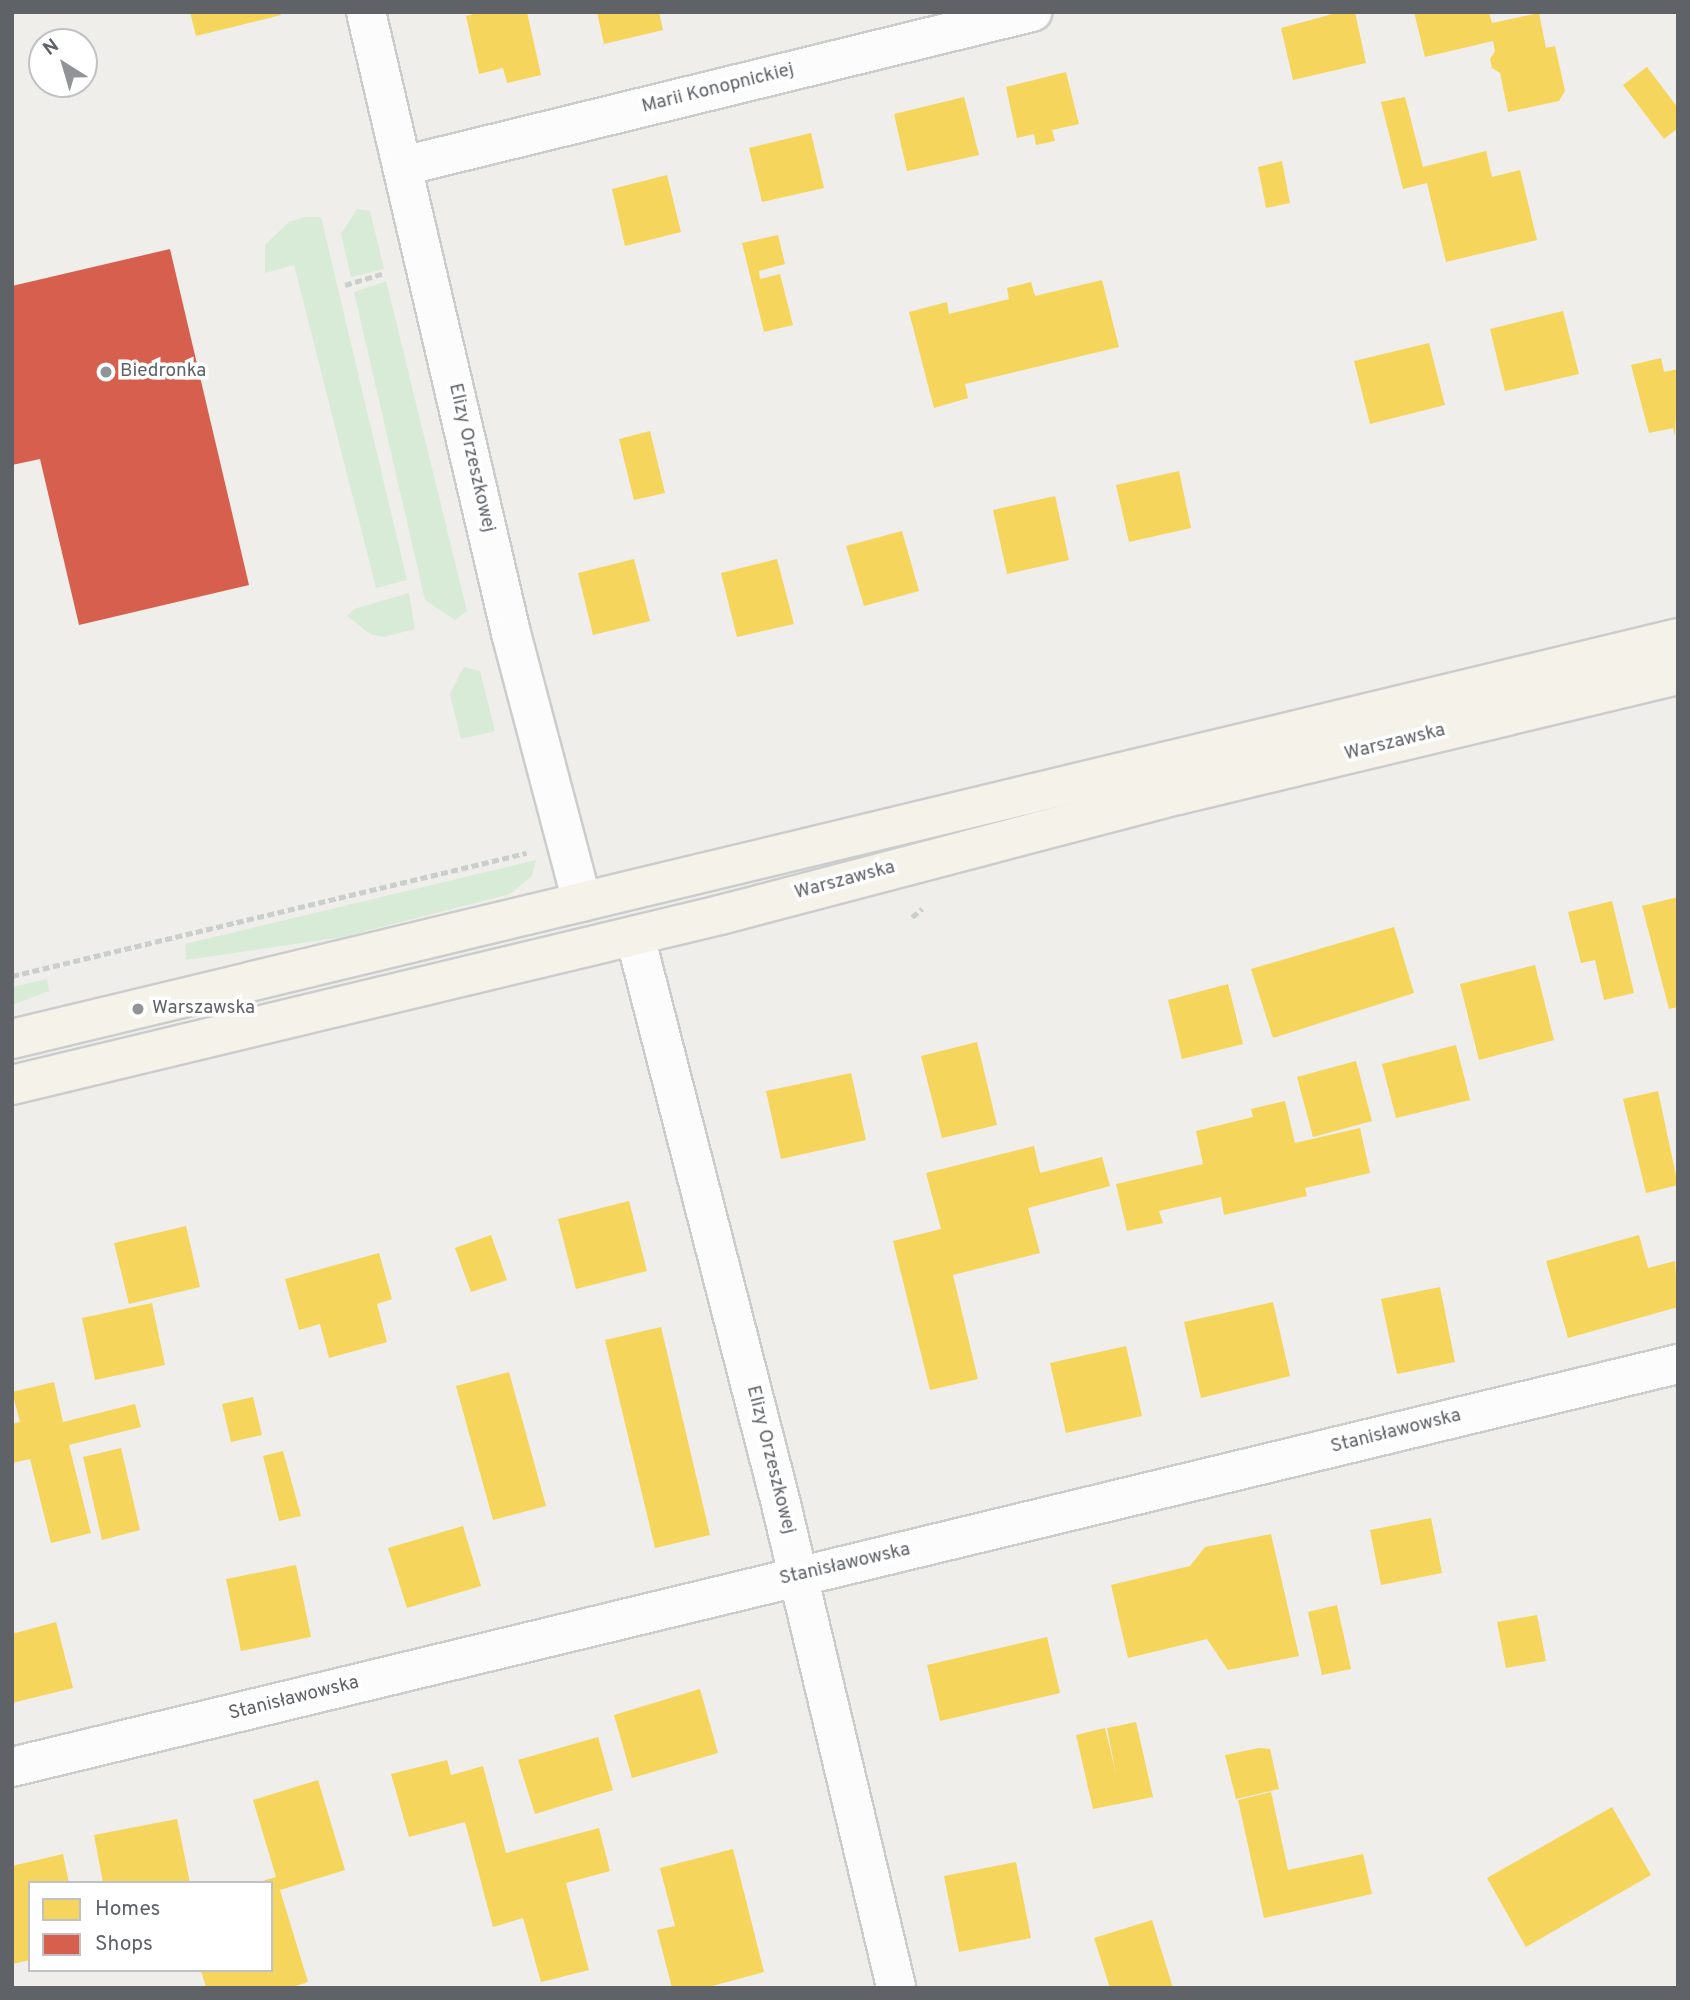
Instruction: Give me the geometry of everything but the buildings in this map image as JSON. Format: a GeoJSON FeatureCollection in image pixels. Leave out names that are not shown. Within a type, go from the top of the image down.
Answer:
{"type":"FeatureCollection","features":[{"type":"Feature","properties":{"kind":"main road","name":"Warszawska"},"geometry":{"type":"LineString","coordinates":[[12,1039],[1678,638]]}},
{"type":"Feature","properties":{"kind":"main road","name":"Warszawska"},"geometry":{"type":"LineString","coordinates":[[12,1086],[635,936],[1178,795],[1678,675]]}},
{"type":"Feature","properties":{"kind":"main road"},"geometry":{"type":"LineString","coordinates":[[536,914],[635,936]]}},
{"type":"Feature","properties":{"kind":"street","name":"Elizy Orzeszkowej"},"geometry":{"type":"LineString","coordinates":[[366,12],[511,633],[582,902]]}},
{"type":"Feature","properties":{"kind":"street","name":"Marii Konopnickiej"},"geometry":{"type":"LineString","coordinates":[[404,166],[1032,12]]}},
{"type":"Feature","properties":{"kind":"street","name":"Elizy Orzeszkowej"},"geometry":{"type":"LineString","coordinates":[[635,936],[797,1576],[896,1988]]}},
{"type":"Feature","properties":{"kind":"street","name":"Stanisławowska"},"geometry":{"type":"LineString","coordinates":[[12,1768],[1678,1364]]}},
{"type":"Feature","properties":{"kind":"path"},"geometry":{"type":"LineString","coordinates":[[345,285],[393,271]]}},
{"type":"Feature","properties":{"kind":"path"},"geometry":{"type":"LineString","coordinates":[[12,976],[533,851]]}},
{"type":"Feature","properties":{"kind":"green space"},"geometry":{"type":"Polygon","coordinates":[[[357,209],[370,211],[384,269],[351,277],[341,234],[357,209]]]}},
{"type":"Feature","properties":{"kind":"green space"},"geometry":{"type":"Polygon","coordinates":[[[305,217],[321,217],[407,580],[376,588],[294,265],[265,273],[265,245],[289,222],[305,217]]]}},
{"type":"Feature","properties":{"kind":"green space"},"geometry":{"type":"Polygon","coordinates":[[[386,281],[467,611],[455,620],[425,600],[354,292],[386,281]]]}},
{"type":"Feature","properties":{"kind":"green space"},"geometry":{"type":"Polygon","coordinates":[[[409,593],[415,629],[383,637],[370,634],[347,616],[354,609],[409,593]]]}},
{"type":"Feature","properties":{"kind":"green space"},"geometry":{"type":"Polygon","coordinates":[[[464,667],[480,671],[495,731],[461,739],[450,694],[464,667]]]}},
{"type":"Feature","properties":{"kind":"green space"},"geometry":{"type":"Polygon","coordinates":[[[536,860],[532,876],[510,894],[342,937],[186,960],[185,944],[536,860]]]}},
{"type":"Feature","properties":{"kind":"green space"},"geometry":{"type":"Polygon","coordinates":[[[47,979],[49,991],[12,1005],[12,987],[47,979]]]}},
{"type":"Feature","properties":{"kind":"place","name":"Biedronka"},"geometry":{"type":"Point","coordinates":[106,372]}},
{"type":"Feature","properties":{"kind":"place","name":"Warszawska"},"geometry":{"type":"Point","coordinates":[138,1009]}}]}
